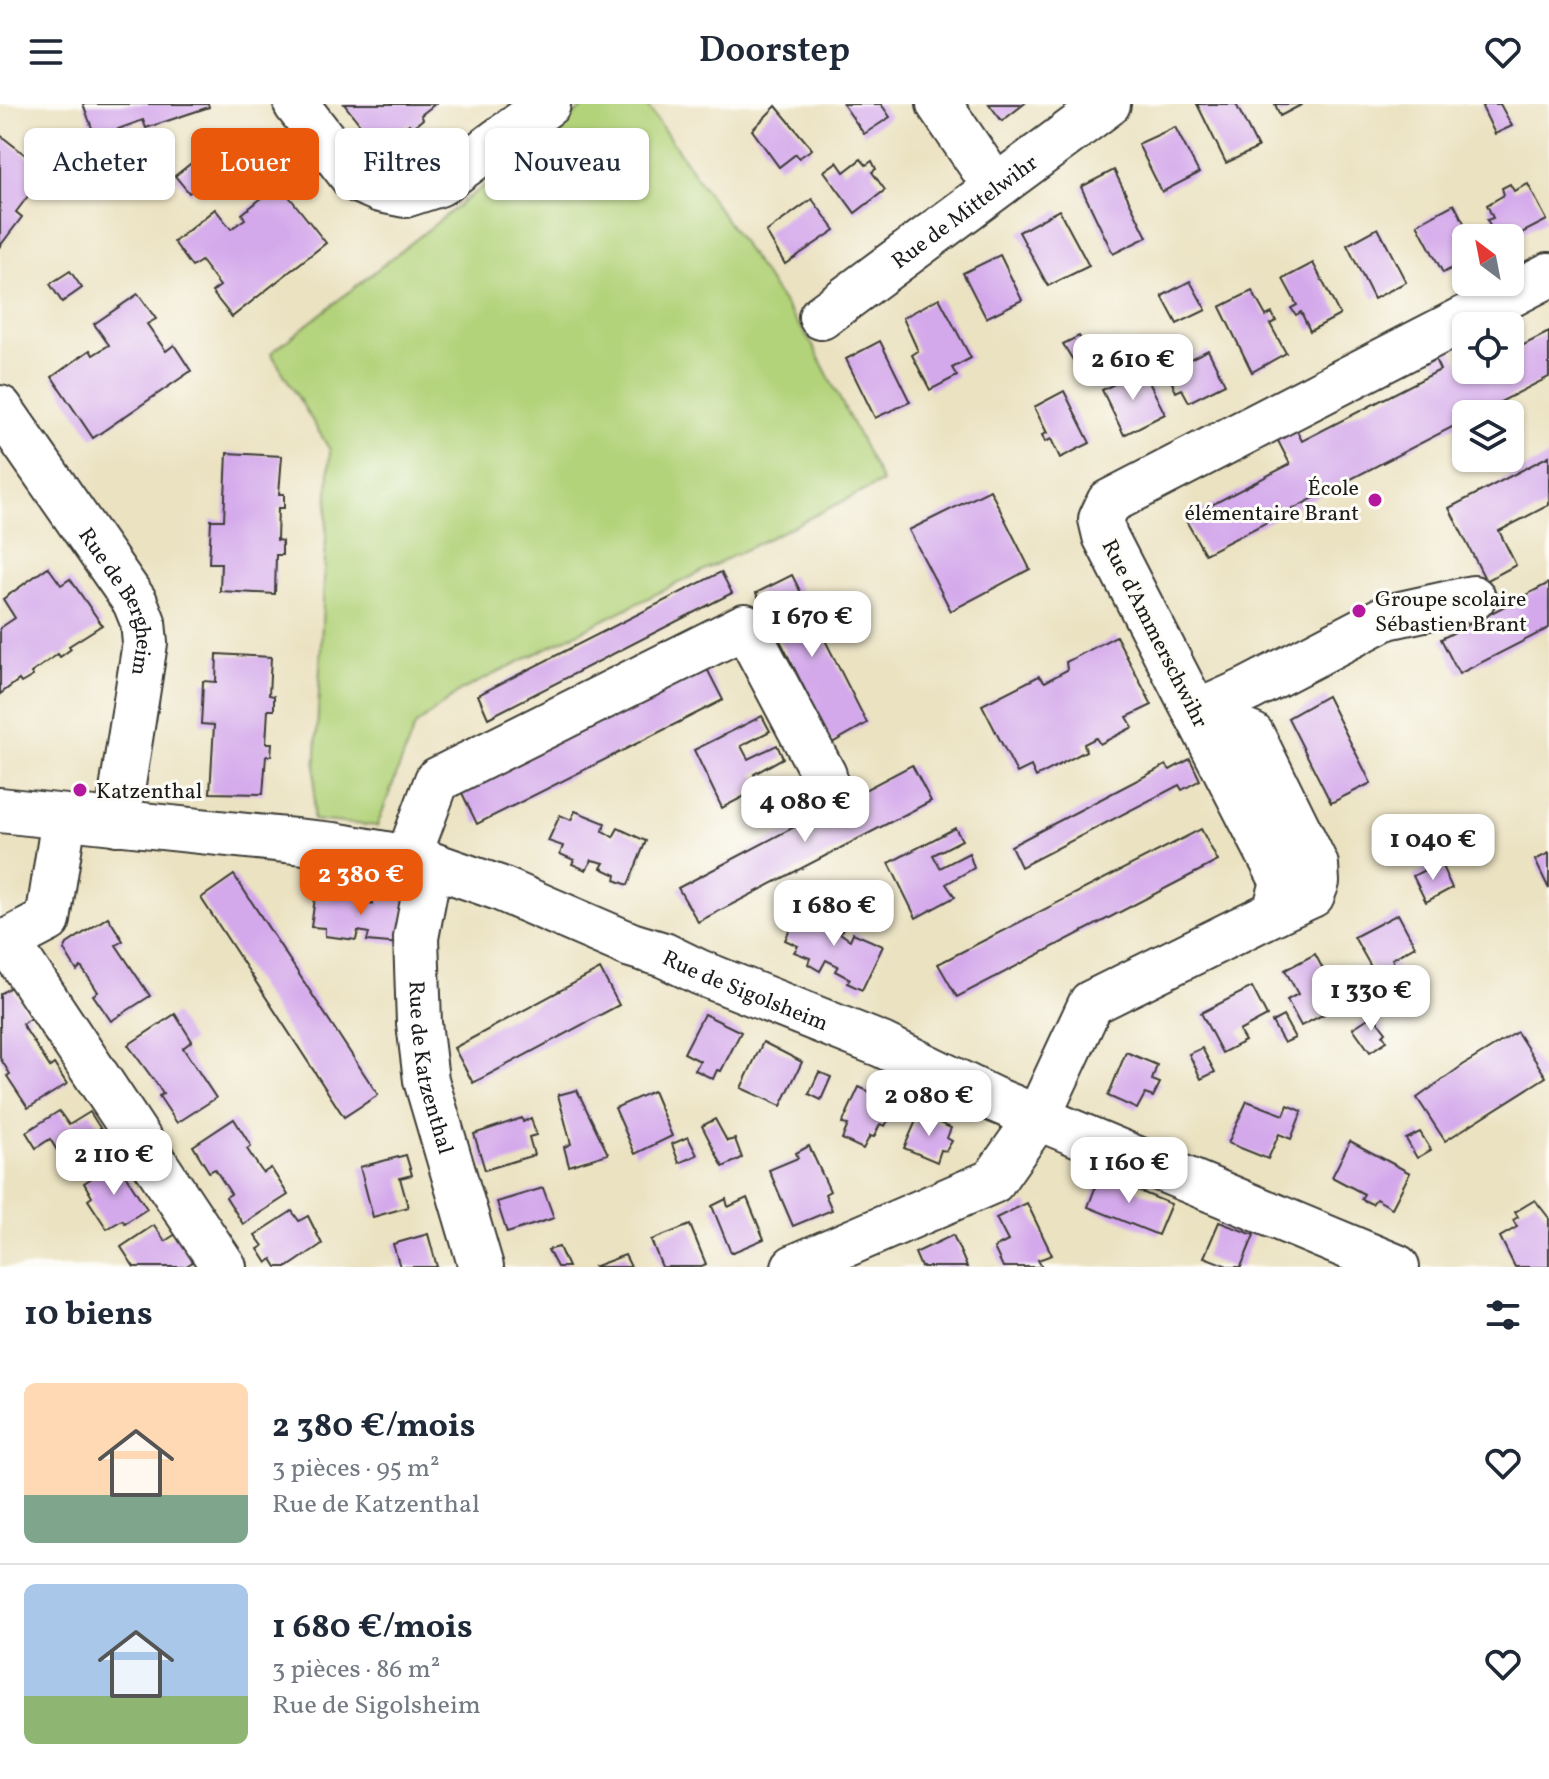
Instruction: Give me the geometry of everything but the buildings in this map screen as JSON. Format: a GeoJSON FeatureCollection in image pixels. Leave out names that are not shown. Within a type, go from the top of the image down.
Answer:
{"type":"FeatureCollection","features":[{"type":"Feature","properties":{"kind":"street"},"geometry":{"type":"LineString","coordinates":[[296,104],[354,179],[380,190],[405,195],[439,184],[548,104]]}},
{"type":"Feature","properties":{"kind":"street"},"geometry":{"type":"LineString","coordinates":[[939,104],[995,186]]}},
{"type":"Feature","properties":{"kind":"street","name":"Rue de Mittelwihr"},"geometry":{"type":"LineString","coordinates":[[821,317],[1108,104]]}},
{"type":"Feature","properties":{"kind":"street","name":"Rue d'Ammerschwihr"},"geometry":{"type":"LineString","coordinates":[[794,1267],[993,1181],[1038,1117],[1091,1003],[1293,903],[1105,536],[1101,519],[1109,502],[1549,275]]}},
{"type":"Feature","properties":{"kind":"street","name":"Rue de Bergheim"},"geometry":{"type":"LineString","coordinates":[[0,408],[135,602],[143,622],[145,643],[117,823]]}},
{"type":"Feature","properties":{"kind":"street"},"geometry":{"type":"LineString","coordinates":[[1196,713],[1387,617],[1473,598]]}},
{"type":"Feature","properties":{"kind":"street","name":"Rue de Katzenthal"},"geometry":{"type":"LineString","coordinates":[[481,1267],[426,1080],[419,1023],[416,938],[419,861],[437,780],[745,626],[824,775]]}},
{"type":"Feature","properties":{"kind":"street","name":"Rue de Sigolsheim"},"geometry":{"type":"LineString","coordinates":[[0,810],[333,845],[419,861],[499,888],[631,945],[664,955],[882,1045],[993,1099],[1397,1267]]}},
{"type":"Feature","properties":{"kind":"street"},"geometry":{"type":"LineString","coordinates":[[64,818],[48,920],[4,943],[224,1267]]}},
{"type":"Feature","properties":{"kind":"green space"},"geometry":{"type":"Polygon","coordinates":[[[588,104],[646,104],[812,344],[882,482],[460,691],[415,726],[377,826],[313,820],[330,450],[271,353],[485,185],[485,200],[649,200],[649,128],[557,128],[588,104]]]}},
{"type":"Feature","properties":{"kind":"place","name":"École élémentaire Brant"},"geometry":{"type":"Point","coordinates":[1375,500]}},
{"type":"Feature","properties":{"kind":"place","name":"Groupe scolaire Sébastien Brant"},"geometry":{"type":"Point","coordinates":[1359,611]}},
{"type":"Feature","properties":{"kind":"place","name":"Katzenthal"},"geometry":{"type":"Point","coordinates":[80,790]}}]}
